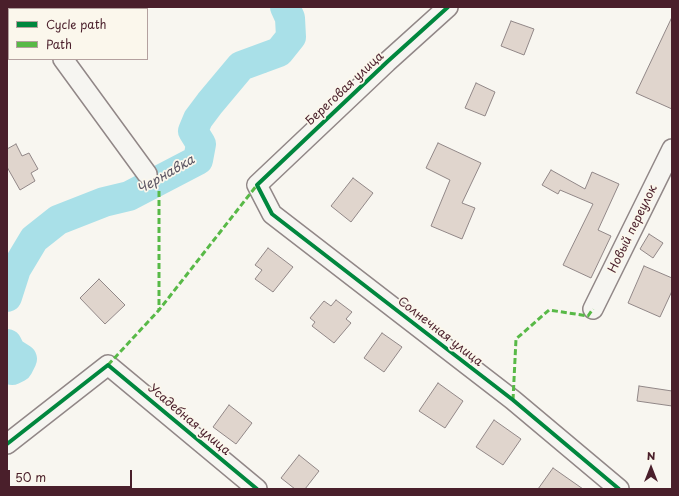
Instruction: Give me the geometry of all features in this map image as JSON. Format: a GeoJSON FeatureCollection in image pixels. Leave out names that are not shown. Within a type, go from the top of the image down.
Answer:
{"type":"FeatureCollection","features":[{"type":"Feature","properties":{"kind":"street","name":"Береговая улица"},"geometry":{"type":"LineString","coordinates":[[257,185],[387,62],[448,7]]}},
{"type":"Feature","properties":{"kind":"street"},"geometry":{"type":"LineString","coordinates":[[64,60],[147,174]]}},
{"type":"Feature","properties":{"kind":"street","name":"Новый переулок"},"geometry":{"type":"LineString","coordinates":[[593,309],[672,148]]}},
{"type":"Feature","properties":{"kind":"street","name":"Солнечная улица"},"geometry":{"type":"LineString","coordinates":[[257,185],[272,214],[513,400],[619,489]]}},
{"type":"Feature","properties":{"kind":"street","name":"Усадебная улица"},"geometry":{"type":"LineString","coordinates":[[7,444],[108,365],[258,489]]}},
{"type":"Feature","properties":{"kind":"water"},"geometry":{"type":"Polygon","coordinates":[[[262,47],[271,55],[275,54],[277,57],[277,62],[264,73],[245,64],[247,58],[253,52],[262,47]]]}},
{"type":"Feature","properties":{"kind":"building"},"geometry":{"type":"Polygon","coordinates":[[[672,17],[672,109],[636,93],[672,17]]]}},
{"type":"Feature","properties":{"kind":"building"},"geometry":{"type":"Polygon","coordinates":[[[511,21],[534,29],[524,55],[501,46],[511,21]]]}},
{"type":"Feature","properties":{"kind":"building"},"geometry":{"type":"Polygon","coordinates":[[[476,83],[495,92],[485,116],[465,108],[476,83]]]}},
{"type":"Feature","properties":{"kind":"building"},"geometry":{"type":"Polygon","coordinates":[[[438,143],[481,163],[462,203],[475,208],[462,239],[431,226],[450,180],[426,168],[438,143]]]}},
{"type":"Feature","properties":{"kind":"building"},"geometry":{"type":"Polygon","coordinates":[[[16,144],[22,156],[29,153],[38,169],[31,173],[35,181],[20,190],[7,167],[7,149],[16,144]]]}},
{"type":"Feature","properties":{"kind":"building"},"geometry":{"type":"Polygon","coordinates":[[[551,170],[585,189],[592,172],[619,184],[598,230],[611,236],[591,278],[563,265],[593,204],[560,190],[558,194],[542,185],[551,170]]]}},
{"type":"Feature","properties":{"kind":"building"},"geometry":{"type":"Polygon","coordinates":[[[353,178],[373,193],[351,222],[331,206],[353,178]]]}},
{"type":"Feature","properties":{"kind":"building"},"geometry":{"type":"Polygon","coordinates":[[[649,234],[663,243],[653,258],[640,249],[649,234]]]}},
{"type":"Feature","properties":{"kind":"building"},"geometry":{"type":"Polygon","coordinates":[[[268,248],[293,267],[273,292],[255,279],[262,270],[255,265],[268,248]]]}},
{"type":"Feature","properties":{"kind":"building"},"geometry":{"type":"Polygon","coordinates":[[[644,266],[672,278],[672,291],[660,317],[628,303],[644,266]]]}},
{"type":"Feature","properties":{"kind":"building"},"geometry":{"type":"Polygon","coordinates":[[[99,279],[125,305],[105,324],[80,298],[99,279]]]}},
{"type":"Feature","properties":{"kind":"building"},"geometry":{"type":"Polygon","coordinates":[[[336,300],[352,312],[346,319],[351,323],[334,343],[312,326],[315,322],[310,318],[324,301],[331,306],[336,300]]]}},
{"type":"Feature","properties":{"kind":"building"},"geometry":{"type":"Polygon","coordinates":[[[382,333],[402,347],[384,372],[364,358],[382,333]]]}},
{"type":"Feature","properties":{"kind":"building"},"geometry":{"type":"Polygon","coordinates":[[[438,383],[463,401],[445,428],[419,411],[438,383]]]}},
{"type":"Feature","properties":{"kind":"building"},"geometry":{"type":"Polygon","coordinates":[[[639,386],[672,391],[672,406],[637,401],[639,386]]]}},
{"type":"Feature","properties":{"kind":"building"},"geometry":{"type":"Polygon","coordinates":[[[229,405],[252,423],[236,444],[213,427],[229,405]]]}},
{"type":"Feature","properties":{"kind":"building"},"geometry":{"type":"Polygon","coordinates":[[[494,420],[521,439],[503,465],[476,447],[494,420]]]}},
{"type":"Feature","properties":{"kind":"building"},"geometry":{"type":"Polygon","coordinates":[[[299,455],[319,471],[305,489],[295,489],[281,478],[299,455]]]}},
{"type":"Feature","properties":{"kind":"building"},"geometry":{"type":"Polygon","coordinates":[[[553,468],[583,489],[538,489],[553,468]]]}},
{"type":"Feature","properties":{"kind":"waterway","name":"Чернавка"},"geometry":{"type":"LineString","coordinates":[[7,297],[16,269],[34,239],[58,220],[104,202],[129,196],[198,160],[201,144],[193,131],[198,119],[241,66],[279,52],[291,37],[290,18],[285,7]]}},
{"type":"Feature","properties":{"kind":"waterway","name":"Чернавка"},"geometry":{"type":"LineString","coordinates":[[7,344],[11,352],[22,359],[18,367],[12,370],[7,368]]}},
{"type":"Feature","properties":{"kind":"marked path"},"geometry":{"type":"LineString","coordinates":[[108,365],[159,310],[257,185]]}},
{"type":"Feature","properties":{"kind":"marked path"},"geometry":{"type":"LineString","coordinates":[[159,191],[159,310]]}},
{"type":"Feature","properties":{"kind":"marked path"},"geometry":{"type":"LineString","coordinates":[[513,400],[516,339],[549,310],[588,316],[593,309]]}},
{"type":"Feature","properties":{"kind":"cycle path"},"geometry":{"type":"LineString","coordinates":[[448,7],[387,62],[257,185],[272,214],[513,400],[619,489]]}},
{"type":"Feature","properties":{"kind":"cycle path"},"geometry":{"type":"LineString","coordinates":[[7,444],[108,365],[257,489]]}}]}
